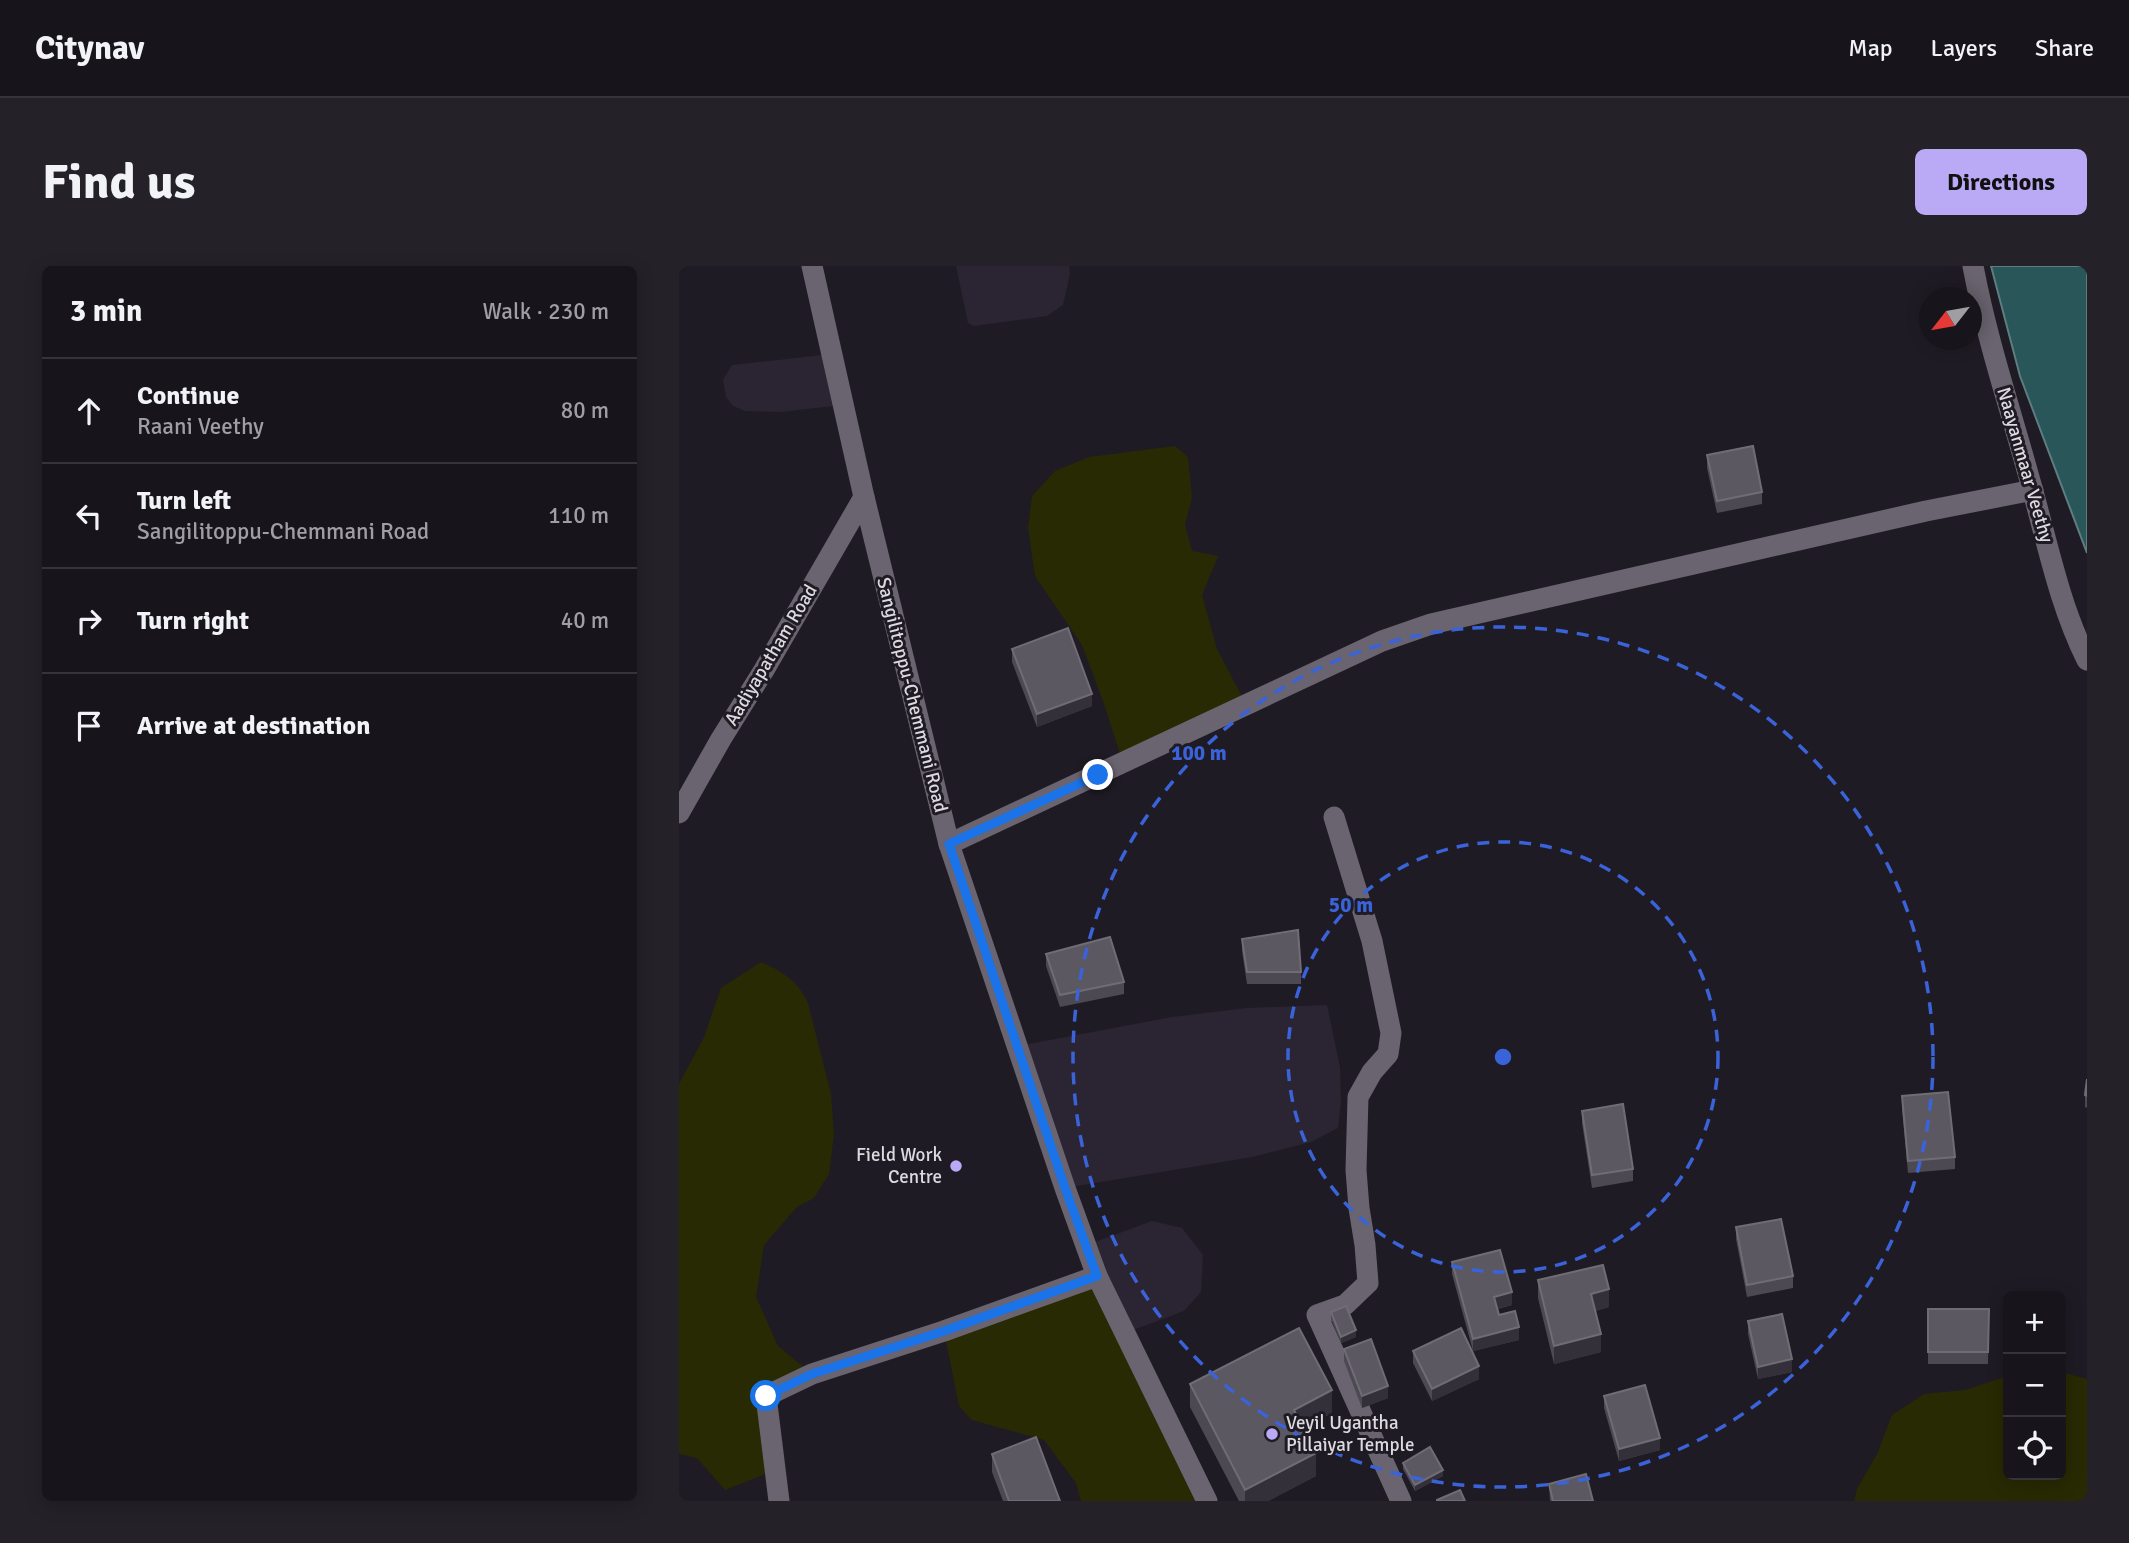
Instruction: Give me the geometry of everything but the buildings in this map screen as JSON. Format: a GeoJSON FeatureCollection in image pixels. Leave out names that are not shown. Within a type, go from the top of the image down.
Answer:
{"type":"FeatureCollection","features":[{"type":"Feature","properties":{"kind":"street","name":"Sangilitoppu-Chemmani Road"},"geometry":{"type":"LineString","coordinates":[[812,266],[864,496],[949,844],[1097,1276],[1207,1501]]}},
{"type":"Feature","properties":{"kind":"street","name":"Naayanmaar Veethy"},"geometry":{"type":"LineString","coordinates":[[1973,266],[2072,631],[2087,660]]}},
{"type":"Feature","properties":{"kind":"street"},"geometry":{"type":"LineString","coordinates":[[949,844],[1382,640],[1431,624],[1926,511],[2033,490]]}},
{"type":"Feature","properties":{"kind":"street","name":"Aadiyapatham Road"},"geometry":{"type":"LineString","coordinates":[[679,813],[864,496]]}},
{"type":"Feature","properties":{"kind":"street"},"geometry":{"type":"LineString","coordinates":[[1334,817],[1373,941],[1391,1033],[1388,1054],[1371,1072],[1358,1097],[1356,1170],[1368,1283],[1345,1305],[1317,1315],[1401,1501]]}},
{"type":"Feature","properties":{"kind":"street"},"geometry":{"type":"LineString","coordinates":[[779,1501],[766,1396],[812,1374],[944,1331],[1097,1276]]}},
{"type":"Feature","properties":{"kind":"shaded area"},"geometry":{"type":"Polygon","coordinates":[[[956,266],[1069,266],[1070,274],[1063,305],[1047,316],[974,326],[968,323],[956,266]]]}},
{"type":"Feature","properties":{"kind":"shaded area"},"geometry":{"type":"Polygon","coordinates":[[[1991,266],[2087,266],[2087,553],[2020,376],[1991,266]]]}},
{"type":"Feature","properties":{"kind":"shaded area"},"geometry":{"type":"Polygon","coordinates":[[[832,354],[842,405],[781,412],[745,411],[733,406],[726,397],[723,380],[732,365],[832,354]]]}},
{"type":"Feature","properties":{"kind":"shaded area"},"geometry":{"type":"Polygon","coordinates":[[[1175,446],[1188,457],[1192,497],[1185,525],[1192,551],[1218,556],[1202,595],[1217,649],[1247,706],[1123,763],[1082,645],[1035,576],[1028,528],[1032,496],[1055,471],[1089,457],[1175,446]]]}},
{"type":"Feature","properties":{"kind":"shaded area"},"geometry":{"type":"Polygon","coordinates":[[[761,962],[789,978],[808,1003],[831,1094],[834,1135],[829,1174],[814,1198],[797,1207],[764,1245],[756,1297],[778,1346],[812,1374],[766,1396],[775,1470],[725,1490],[697,1458],[679,1454],[679,1084],[704,1037],[721,988],[761,962]]]}},
{"type":"Feature","properties":{"kind":"shaded area"},"geometry":{"type":"Polygon","coordinates":[[[1327,1005],[1340,1067],[1341,1101],[1338,1128],[1311,1142],[1252,1157],[1065,1188],[1018,1046],[1172,1017],[1247,1008],[1327,1005]]]}},
{"type":"Feature","properties":{"kind":"shaded area"},"geometry":{"type":"Polygon","coordinates":[[[1152,1221],[1182,1228],[1203,1255],[1201,1292],[1184,1311],[1125,1333],[1087,1245],[1152,1221]]]}},
{"type":"Feature","properties":{"kind":"shaded area"},"geometry":{"type":"Polygon","coordinates":[[[1097,1276],[1207,1501],[1081,1501],[1076,1483],[1044,1440],[972,1420],[959,1406],[944,1331],[1097,1276]]]}},
{"type":"Feature","properties":{"kind":"shaded area"},"geometry":{"type":"Polygon","coordinates":[[[2066,1373],[2087,1379],[2087,1501],[1854,1501],[1857,1489],[1877,1454],[1892,1415],[1924,1394],[1965,1390],[2003,1378],[2003,1480],[2066,1480],[2066,1373]]]}},
{"type":"Feature","properties":{"kind":"place","name":"Field Work Centre"},"geometry":{"type":"Point","coordinates":[956,1166]}},
{"type":"Feature","properties":{"kind":"place","name":"Veyil Ugantha Pillaiyar Temple"},"geometry":{"type":"Point","coordinates":[1272,1434]}},
{"type":"Feature","properties":{"kind":"route"},"geometry":{"type":"LineString","coordinates":[[766,1396],[812,1374],[944,1331],[1097,1276],[949,844],[1098,775]]}}]}
